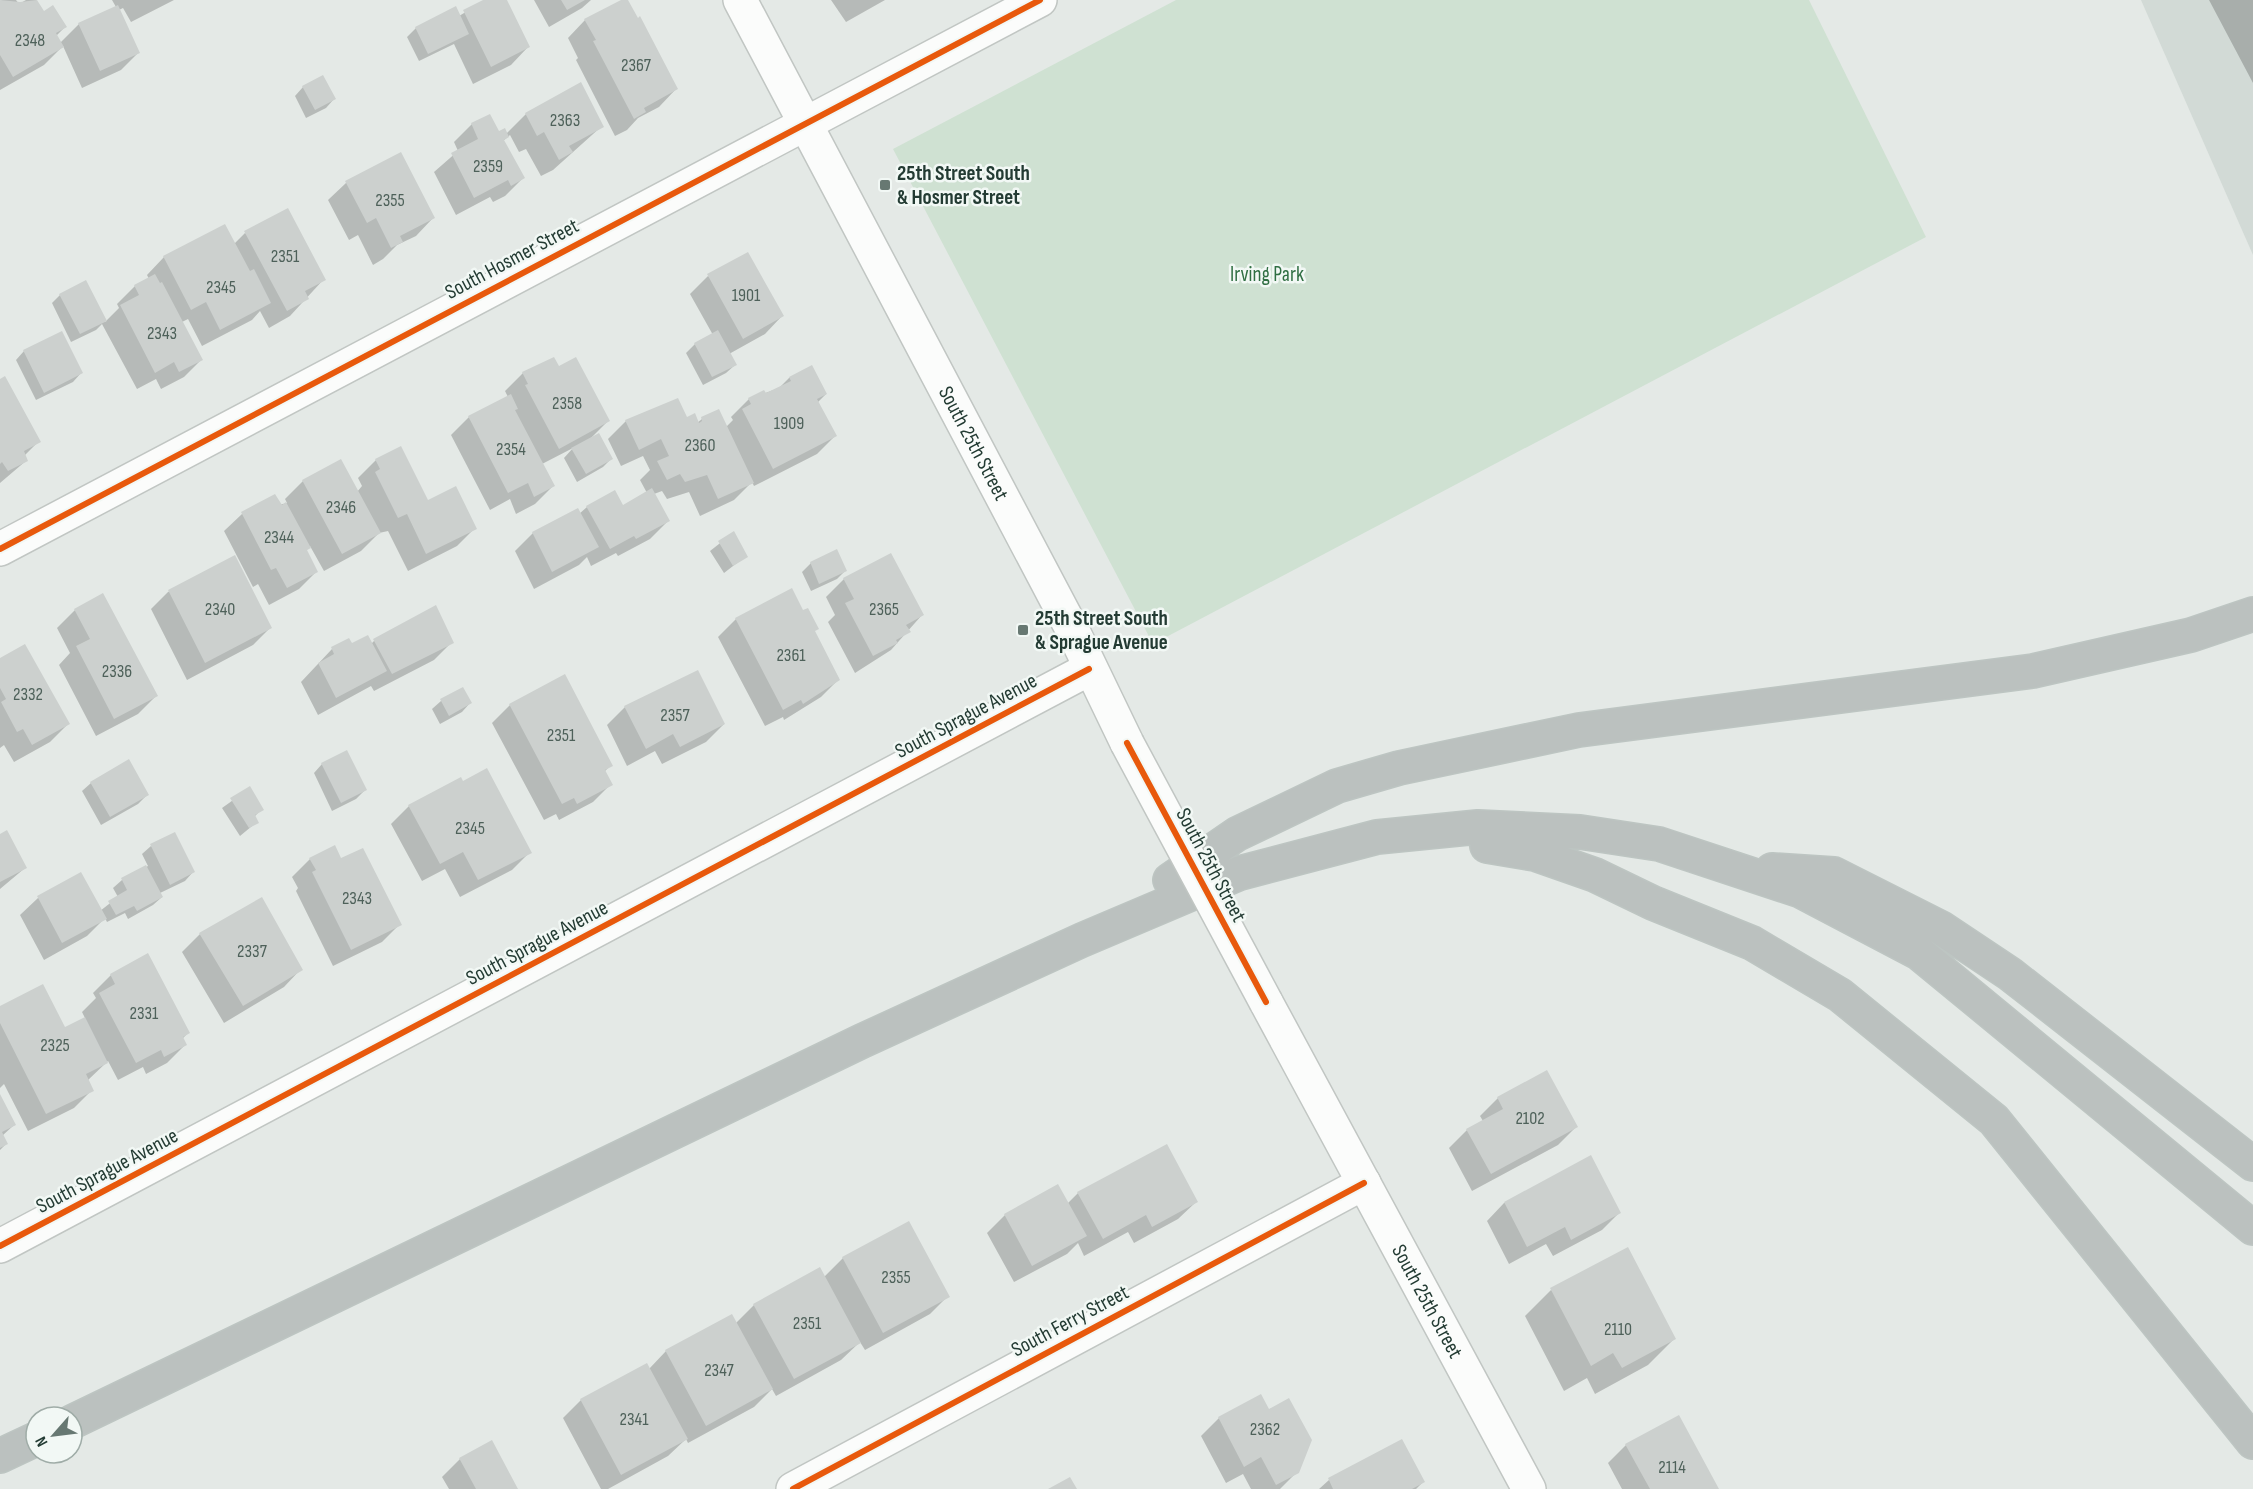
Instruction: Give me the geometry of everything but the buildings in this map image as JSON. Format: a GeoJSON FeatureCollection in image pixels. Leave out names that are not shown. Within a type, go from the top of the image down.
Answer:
{"type":"FeatureCollection","features":[{"type":"Feature","properties":{"kind":"highway"},"geometry":{"type":"LineString","coordinates":[[1082,940],[1237,834],[1337,786],[1399,768],[1579,730],[2033,671],[2192,635],[2253,614]]}},
{"type":"Feature","properties":{"kind":"highway"},"geometry":{"type":"LineString","coordinates":[[84,1416],[862,1041],[1082,940],[1240,873],[1377,837],[1478,827],[1580,832],[1659,844],[1801,891],[1919,953],[2253,1228]]}},
{"type":"Feature","properties":{"kind":"highway"},"geometry":{"type":"LineString","coordinates":[[1377,837],[1488,846],[1535,854],[1595,875],[1653,903],[1752,943],[1840,995],[1994,1120],[2253,1442]]}},
{"type":"Feature","properties":{"kind":"highway"},"geometry":{"type":"LineString","coordinates":[[1731,867],[1834,874],[1941,927],[2010,974],[2253,1164]]}},
{"type":"Feature","properties":{"kind":"highway"},"geometry":{"type":"LineString","coordinates":[[0,1456],[24,1445]]}},
{"type":"Feature","properties":{"kind":"street","name":"South 25th Street"},"geometry":{"type":"LineString","coordinates":[[740,0],[1067,620],[1127,743],[1529,1489]]}},
{"type":"Feature","properties":{"kind":"street","name":"South Hosmer Street"},"geometry":{"type":"LineString","coordinates":[[0,549],[1040,0]]}},
{"type":"Feature","properties":{"kind":"street","name":"South Sprague Avenue"},"geometry":{"type":"LineString","coordinates":[[0,1246],[1089,669]]}},
{"type":"Feature","properties":{"kind":"street","name":"South Ferry Street"},"geometry":{"type":"LineString","coordinates":[[793,1489],[1364,1183]]}},
{"type":"Feature","properties":{"kind":"shaded area"},"geometry":{"type":"Polygon","coordinates":[[[2141,0],[2253,0],[2253,255],[2141,0]]]}},
{"type":"Feature","properties":{"kind":"green space","name":"Irving Park"},"geometry":{"type":"Polygon","coordinates":[[[1176,0],[1809,0],[1926,237],[1153,644],[893,149],[1176,0]]]}},
{"type":"Feature","properties":{"kind":"cycle path"},"geometry":{"type":"LineString","coordinates":[[0,549],[1040,0]]}},
{"type":"Feature","properties":{"kind":"cycle path"},"geometry":{"type":"LineString","coordinates":[[0,1246],[1089,669]]}},
{"type":"Feature","properties":{"kind":"cycle path"},"geometry":{"type":"LineString","coordinates":[[1127,743],[1266,1002]]}},
{"type":"Feature","properties":{"kind":"cycle path"},"geometry":{"type":"LineString","coordinates":[[793,1489],[1364,1183]]}},
{"type":"Feature","properties":{"kind":"place","name":"25th Street South & Hosmer Street"},"geometry":{"type":"Point","coordinates":[885,185]}},
{"type":"Feature","properties":{"kind":"place","name":"25th Street South & Sprague Avenue"},"geometry":{"type":"Point","coordinates":[1023,630]}}]}
